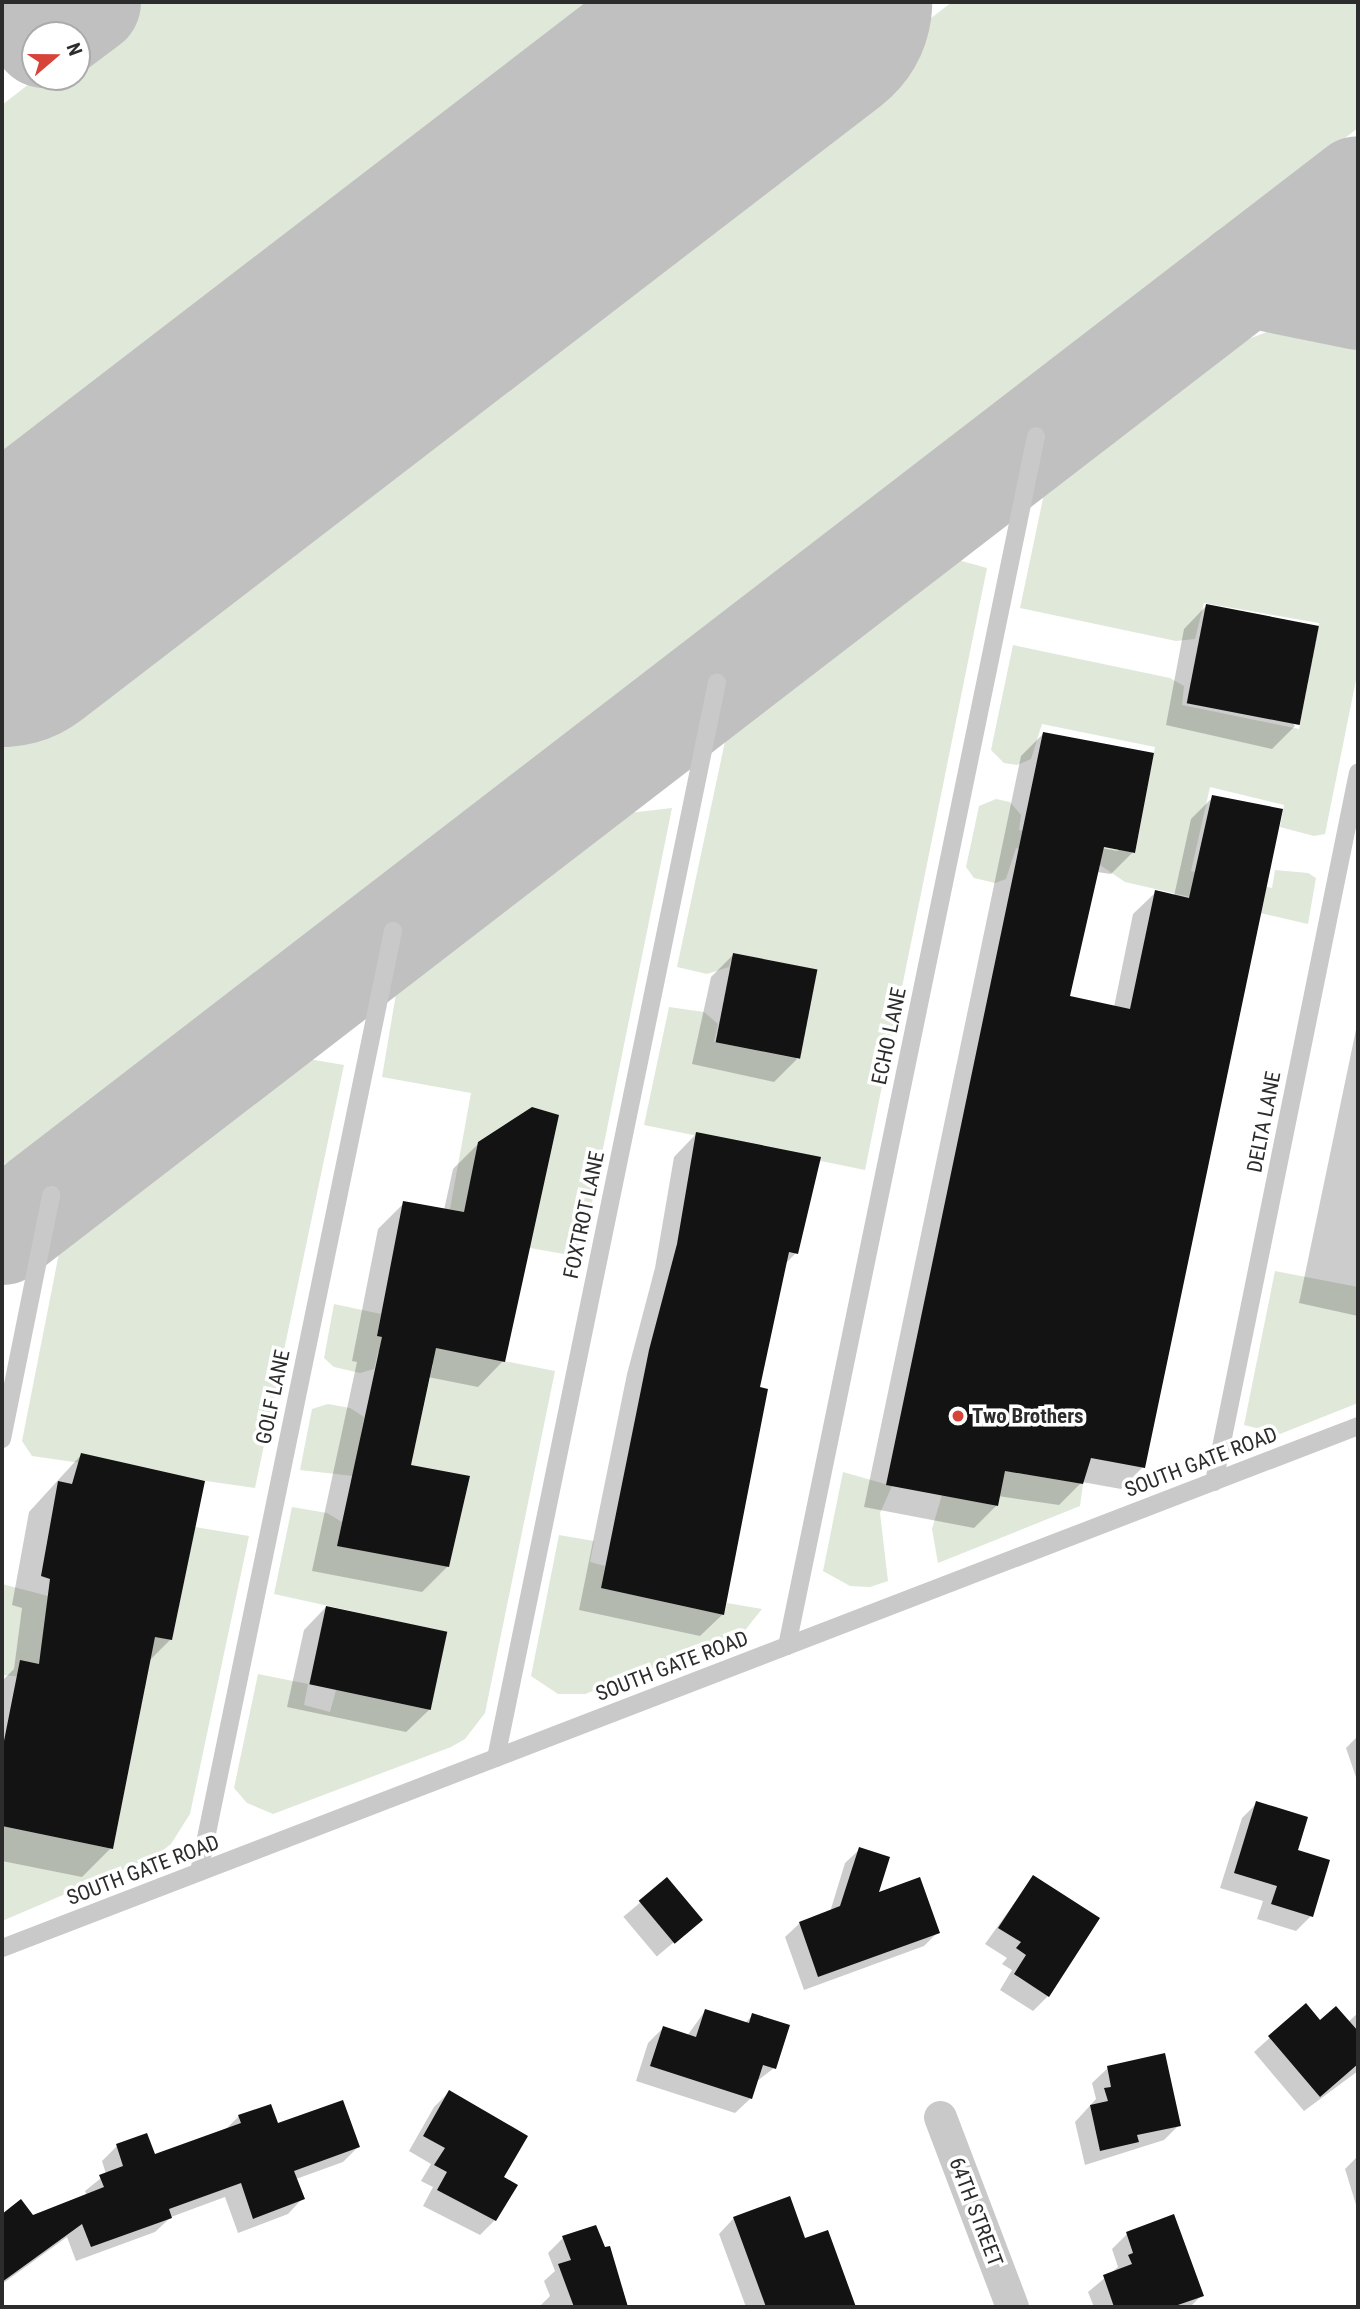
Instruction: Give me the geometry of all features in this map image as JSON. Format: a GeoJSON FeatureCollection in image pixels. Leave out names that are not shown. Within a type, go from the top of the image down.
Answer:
{"type":"FeatureCollection","features":[{"type":"Feature","properties":{"kind":"street","name":"64TH STREET"},"geometry":{"type":"LineString","coordinates":[[940,2117],[1012,2307]]}},
{"type":"Feature","properties":{"kind":"lane","name":"ECHO LANE"},"geometry":{"type":"LineString","coordinates":[[787,1646],[1036,436]]}},
{"type":"Feature","properties":{"kind":"lane","name":"FOXTROT LANE"},"geometry":{"type":"LineString","coordinates":[[496,1758],[717,682]]}},
{"type":"Feature","properties":{"kind":"lane","name":"DELTA LANE"},"geometry":{"type":"LineString","coordinates":[[1214,1482],[1358,772]]}},
{"type":"Feature","properties":{"kind":"lane","name":"GOLF LANE"},"geometry":{"type":"LineString","coordinates":[[199,1872],[393,931]]}},
{"type":"Feature","properties":{"kind":"lane"},"geometry":{"type":"LineString","coordinates":[[2,1439],[51,1195]]}},
{"type":"Feature","properties":{"kind":"lane","name":"SOUTH GATE ROAD"},"geometry":{"type":"LineString","coordinates":[[2,1948],[1358,1426]]}},
{"type":"Feature","properties":{"kind":"shaded area"},"geometry":{"type":"Polygon","coordinates":[[[136,2],[652,2],[2,504],[2,105],[21,90],[91,91],[91,36],[136,2]]]}},
{"type":"Feature","properties":{"kind":"shaded area"},"geometry":{"type":"Polygon","coordinates":[[[952,2],[1358,2],[1358,128],[21,1157],[2,1165],[2,732],[952,2]]]}},
{"type":"Feature","properties":{"kind":"shaded area"},"geometry":{"type":"Polygon","coordinates":[[[1272,330],[1358,339],[1358,670],[1325,834],[1314,836],[1280,827],[1284,805],[1210,787],[1191,871],[1272,888],[1275,870],[1308,873],[1316,878],[1308,924],[1125,882],[1100,865],[1016,848],[1006,879],[995,883],[974,878],[966,867],[979,806],[996,799],[1010,802],[1021,815],[1019,830],[1135,853],[1155,747],[1042,724],[1031,759],[1017,765],[1004,763],[991,750],[1013,645],[1170,678],[1184,686],[1182,705],[1299,729],[1319,623],[1204,603],[1195,639],[1176,641],[1020,608],[1045,489],[1230,346],[1272,330]]]}},
{"type":"Feature","properties":{"kind":"shaded area"},"geometry":{"type":"Polygon","coordinates":[[[951,558],[987,568],[865,1170],[644,1125],[669,1007],[704,1012],[718,1024],[714,1042],[799,1059],[817,970],[733,953],[729,967],[707,974],[677,967],[727,732],[951,558]]]}},
{"type":"Feature","properties":{"kind":"shaded area"},"geometry":{"type":"Polygon","coordinates":[[[672,808],[581,1257],[530,1248],[532,1107],[478,1142],[464,1212],[450,1209],[471,1093],[382,1077],[398,982],[620,814],[672,808]]]}},
{"type":"Feature","properties":{"kind":"shaded area"},"geometry":{"type":"Polygon","coordinates":[[[303,1058],[344,1065],[255,1488],[32,1456],[22,1441],[60,1248],[303,1058]]]}},
{"type":"Feature","properties":{"kind":"shaded area"},"geometry":{"type":"Polygon","coordinates":[[[1275,1271],[1358,1287],[1358,1403],[1280,1434],[1244,1425],[1275,1271]]]}},
{"type":"Feature","properties":{"kind":"shaded area"},"geometry":{"type":"Polygon","coordinates":[[[334,1304],[381,1314],[377,1336],[555,1371],[485,1713],[465,1739],[451,1747],[273,1814],[247,1803],[234,1788],[258,1674],[308,1684],[304,1705],[330,1712],[336,1690],[430,1710],[447,1632],[274,1594],[292,1507],[327,1513],[342,1522],[337,1546],[449,1566],[470,1477],[358,1455],[353,1476],[300,1470],[312,1409],[328,1404],[350,1408],[364,1417],[361,1435],[415,1446],[433,1365],[378,1352],[374,1369],[360,1373],[334,1367],[324,1358],[334,1304]]]}},
{"type":"Feature","properties":{"kind":"shaded area"},"geometry":{"type":"Polygon","coordinates":[[[1005,1471],[1083,1484],[1080,1506],[938,1563],[932,1529],[942,1495],[997,1506],[1005,1471]]]}},
{"type":"Feature","properties":{"kind":"shaded area"},"geometry":{"type":"Polygon","coordinates":[[[843,1472],[892,1486],[880,1513],[888,1581],[870,1587],[850,1586],[823,1571],[843,1472]]]}},
{"type":"Feature","properties":{"kind":"shaded area"},"geometry":{"type":"Polygon","coordinates":[[[195,1527],[249,1536],[190,1814],[171,1844],[157,1855],[2,1921],[2,1826],[113,1849],[145,1687],[2,1675],[2,1584],[48,1596],[46,1614],[172,1640],[195,1527]]]}},
{"type":"Feature","properties":{"kind":"shaded area"},"geometry":{"type":"Polygon","coordinates":[[[559,1535],[594,1541],[590,1562],[605,1566],[601,1588],[724,1615],[727,1603],[762,1609],[742,1634],[585,1694],[558,1694],[531,1676],[559,1535]]]}},
{"type":"Feature","properties":{"kind":"building"},"geometry":{"type":"Polygon","coordinates":[[[1206,604],[1319,626],[1300,725],[1187,703],[1206,604]]]}},
{"type":"Feature","properties":{"kind":"building"},"geometry":{"type":"Polygon","coordinates":[[[1043,732],[1154,753],[1135,853],[1104,847],[1070,996],[1130,1009],[1155,890],[1189,898],[1212,795],[1283,809],[1145,1468],[1091,1458],[1083,1484],[1005,1471],[998,1506],[886,1485],[1043,732]]]}},
{"type":"Feature","properties":{"kind":"building"},"geometry":{"type":"Polygon","coordinates":[[[733,953],[817,969],[800,1059],[716,1042],[733,953]]]}},
{"type":"Feature","properties":{"kind":"building"},"geometry":{"type":"Polygon","coordinates":[[[532,1107],[559,1115],[505,1362],[436,1348],[411,1465],[470,1476],[449,1567],[337,1546],[382,1337],[377,1336],[403,1201],[464,1212],[478,1142],[532,1107]]]}},
{"type":"Feature","properties":{"kind":"building"},"geometry":{"type":"Polygon","coordinates":[[[696,1132],[821,1157],[798,1254],[789,1252],[760,1387],[768,1389],[724,1615],[601,1588],[649,1350],[677,1244],[696,1132]]]}},
{"type":"Feature","properties":{"kind":"building"},"geometry":{"type":"Polygon","coordinates":[[[81,1453],[205,1481],[172,1640],[155,1637],[113,1849],[2,1826],[2,1751],[20,1660],[39,1664],[50,1579],[41,1576],[58,1481],[72,1484],[81,1453]]]}},
{"type":"Feature","properties":{"kind":"building"},"geometry":{"type":"Polygon","coordinates":[[[326,1606],[447,1632],[431,1710],[309,1684],[326,1606]]]}},
{"type":"Feature","properties":{"kind":"building"},"geometry":{"type":"Polygon","coordinates":[[[1256,1801],[1308,1817],[1298,1850],[1330,1860],[1313,1917],[1271,1904],[1277,1886],[1234,1873],[1256,1801]]]}},
{"type":"Feature","properties":{"kind":"building"},"geometry":{"type":"Polygon","coordinates":[[[859,1847],[890,1857],[879,1892],[920,1877],[940,1933],[818,1977],[799,1922],[840,1906],[859,1847]]]}},
{"type":"Feature","properties":{"kind":"building"},"geometry":{"type":"Polygon","coordinates":[[[1033,1875],[1100,1918],[1049,1997],[1014,1974],[1026,1955],[1016,1948],[1021,1942],[998,1928],[1033,1875]]]}},
{"type":"Feature","properties":{"kind":"building"},"geometry":{"type":"Polygon","coordinates":[[[667,1877],[703,1920],[675,1944],[639,1901],[667,1877]]]}},
{"type":"Feature","properties":{"kind":"building"},"geometry":{"type":"Polygon","coordinates":[[[1306,2003],[1320,2020],[1336,2006],[1358,2031],[1358,2064],[1320,2097],[1268,2036],[1306,2003]]]}},
{"type":"Feature","properties":{"kind":"building"},"geometry":{"type":"Polygon","coordinates":[[[705,2009],[749,2023],[752,2013],[790,2025],[776,2069],[763,2065],[752,2099],[650,2066],[663,2026],[696,2037],[705,2009]]]}},
{"type":"Feature","properties":{"kind":"building"},"geometry":{"type":"Polygon","coordinates":[[[1165,2053],[1181,2126],[1137,2135],[1139,2142],[1100,2151],[1090,2105],[1108,2101],[1104,2088],[1111,2087],[1107,2066],[1165,2053]]]}},
{"type":"Feature","properties":{"kind":"building"},"geometry":{"type":"Polygon","coordinates":[[[449,2090],[528,2136],[504,2177],[518,2185],[496,2221],[437,2190],[447,2172],[434,2165],[445,2148],[423,2136],[449,2090]]]}},
{"type":"Feature","properties":{"kind":"building"},"geometry":{"type":"Polygon","coordinates":[[[343,2100],[360,2147],[294,2171],[305,2199],[253,2219],[241,2183],[169,2209],[172,2218],[91,2247],[82,2224],[2,2282],[2,2214],[21,2199],[33,2215],[104,2187],[99,2175],[123,2166],[116,2144],[147,2133],[155,2154],[241,2123],[238,2115],[271,2104],[278,2123],[343,2100]]]}},
{"type":"Feature","properties":{"kind":"building"},"geometry":{"type":"Polygon","coordinates":[[[790,2196],[805,2238],[828,2230],[856,2307],[766,2307],[733,2217],[790,2196]]]}},
{"type":"Feature","properties":{"kind":"building"},"geometry":{"type":"Polygon","coordinates":[[[1174,2214],[1204,2296],[1172,2307],[1114,2307],[1103,2275],[1132,2264],[1128,2255],[1133,2253],[1126,2232],[1174,2214]]]}},
{"type":"Feature","properties":{"kind":"building"},"geometry":{"type":"Polygon","coordinates":[[[596,2225],[605,2247],[610,2246],[628,2307],[574,2307],[558,2264],[571,2260],[562,2236],[596,2225]]]}},
{"type":"Feature","properties":{"kind":"taxiway"},"geometry":{"type":"LineString","coordinates":[[63,21],[88,2]]}},
{"type":"Feature","properties":{"kind":"taxiway"},"geometry":{"type":"LineString","coordinates":[[2,1232],[1358,188]]}},
{"type":"Feature","properties":{"kind":"taxiway"},"geometry":{"type":"LineString","coordinates":[[1246,274],[1358,297]]}},
{"type":"Feature","properties":{"kind":"runway"},"geometry":{"type":"LineString","coordinates":[[2,616],[801,2]]}},
{"type":"Feature","properties":{"kind":"place","name":"Two Brothers"},"geometry":{"type":"Point","coordinates":[958,1416]}}]}
